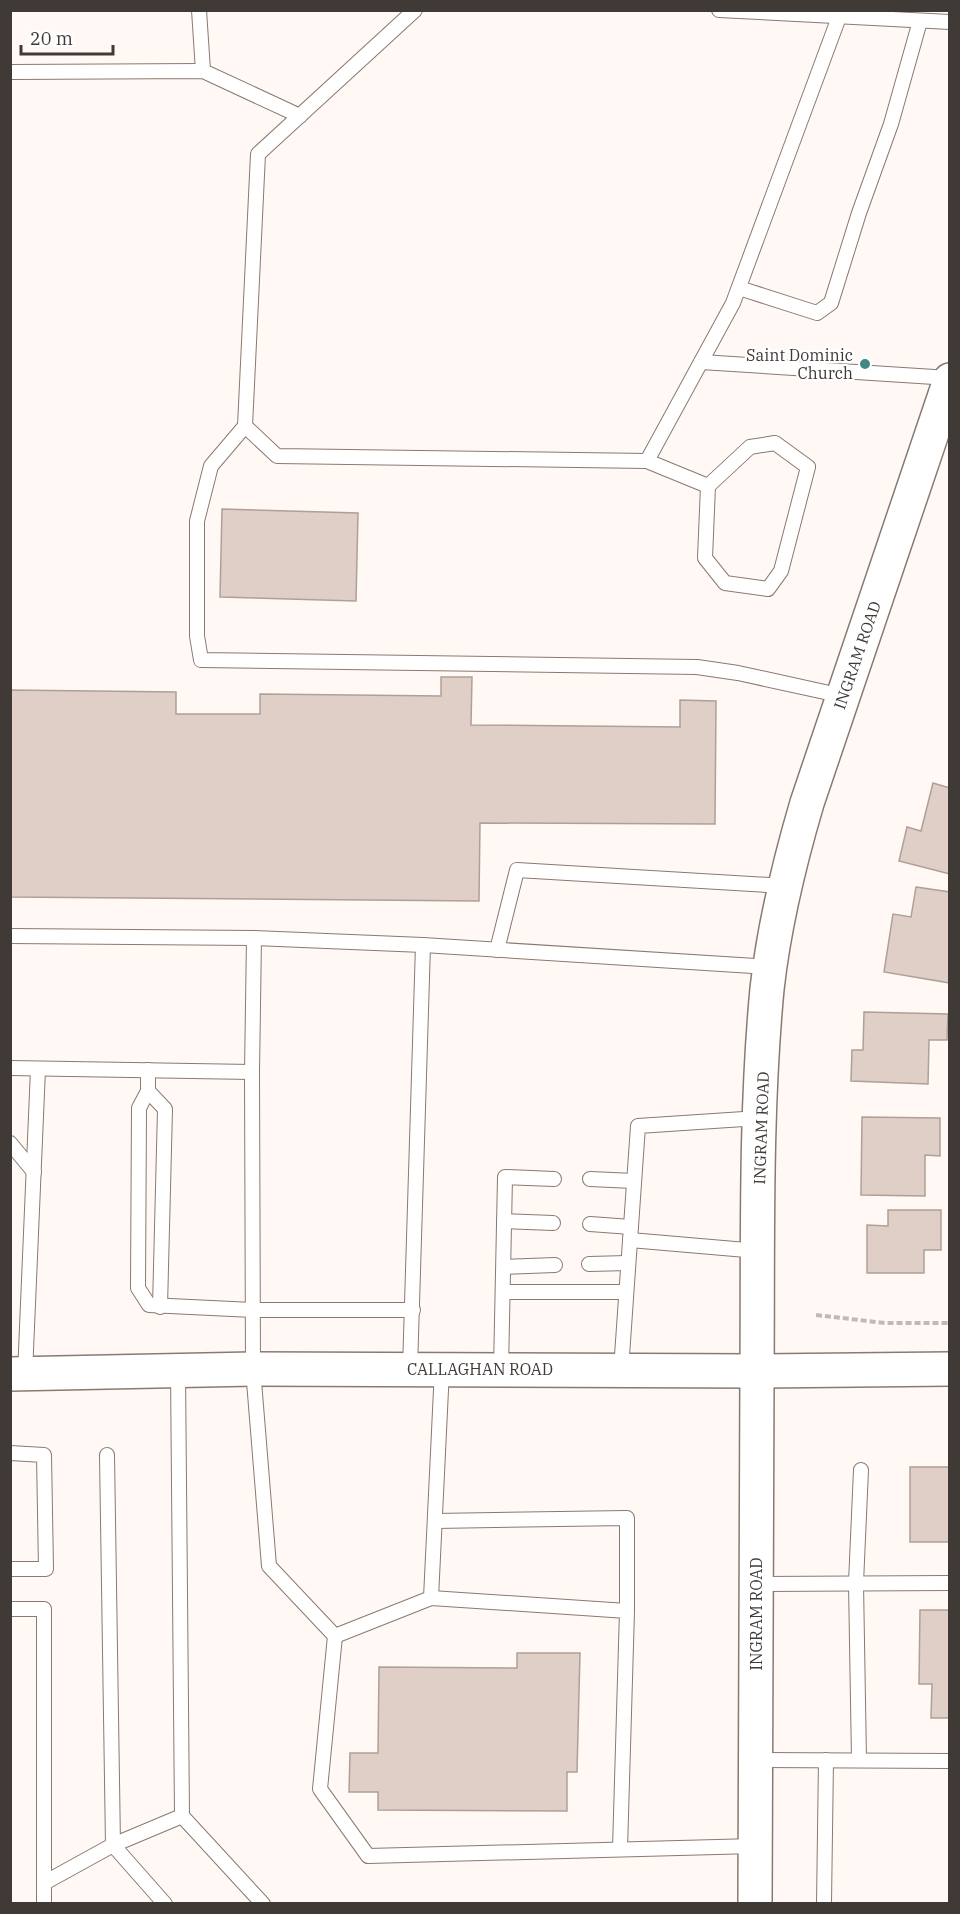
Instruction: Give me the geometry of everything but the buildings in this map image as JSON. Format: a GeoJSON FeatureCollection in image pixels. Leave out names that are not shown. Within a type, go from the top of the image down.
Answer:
{"type":"FeatureCollection","features":[{"type":"Feature","properties":{"kind":"main road","name":"INGRAM ROAD"},"geometry":{"type":"LineString","coordinates":[[755,1904],[759,1118],[767,989],[785,886],[807,803],[950,379]]}},
{"type":"Feature","properties":{"kind":"main road","name":"CALLAGHAN ROAD"},"geometry":{"type":"LineString","coordinates":[[18,1374],[253,1369],[757,1371],[950,1369]]}},
{"type":"Feature","properties":{"kind":"lane"},"geometry":{"type":"LineString","coordinates":[[199,10],[203,71]]}},
{"type":"Feature","properties":{"kind":"lane"},"geometry":{"type":"LineString","coordinates":[[415,10],[258,154],[245,426],[211,466],[197,521],[197,636],[201,660],[697,667],[738,673],[843,696]]}},
{"type":"Feature","properties":{"kind":"lane"},"geometry":{"type":"LineString","coordinates":[[719,10],[950,22]]}},
{"type":"Feature","properties":{"kind":"lane"},"geometry":{"type":"LineString","coordinates":[[647,461],[733,303],[839,17]]}},
{"type":"Feature","properties":{"kind":"lane"},"geometry":{"type":"LineString","coordinates":[[738,288],[817,313],[831,303],[859,213],[891,124],[920,21]]}},
{"type":"Feature","properties":{"kind":"lane"},"geometry":{"type":"LineString","coordinates":[[10,72],[203,71],[300,116]]}},
{"type":"Feature","properties":{"kind":"lane"},"geometry":{"type":"LineString","coordinates":[[701,362],[950,379]]}},
{"type":"Feature","properties":{"kind":"lane"},"geometry":{"type":"LineString","coordinates":[[245,426],[277,456],[647,461],[708,486]]}},
{"type":"Feature","properties":{"kind":"lane"},"geometry":{"type":"LineString","coordinates":[[775,443],[808,467],[781,571],[768,589],[725,583],[705,558],[708,486],[750,447],[775,443]]}},
{"type":"Feature","properties":{"kind":"lane"},"geometry":{"type":"LineString","coordinates":[[497,950],[517,870],[785,886]]}},
{"type":"Feature","properties":{"kind":"lane"},"geometry":{"type":"LineString","coordinates":[[10,936],[254,939],[423,945],[771,967]]}},
{"type":"Feature","properties":{"kind":"lane"},"geometry":{"type":"LineString","coordinates":[[254,939],[253,1369],[269,1566],[334,1636],[320,1789],[368,1856],[755,1846]]}},
{"type":"Feature","properties":{"kind":"lane"},"geometry":{"type":"LineString","coordinates":[[410,1369],[423,945]]}},
{"type":"Feature","properties":{"kind":"lane"},"geometry":{"type":"LineString","coordinates":[[10,1068],[252,1072]]}},
{"type":"Feature","properties":{"kind":"lane"},"geometry":{"type":"LineString","coordinates":[[18,1374],[34,1172],[38,1069]]}},
{"type":"Feature","properties":{"kind":"lane"},"geometry":{"type":"LineString","coordinates":[[148,1070],[148,1091],[139,1108],[138,1288],[149,1305],[253,1310],[413,1310]]}},
{"type":"Feature","properties":{"kind":"lane"},"geometry":{"type":"LineString","coordinates":[[148,1091],[165,1109],[160,1307]]}},
{"type":"Feature","properties":{"kind":"lane"},"geometry":{"type":"LineString","coordinates":[[621,1370],[638,1126],[759,1118]]}},
{"type":"Feature","properties":{"kind":"lane"},"geometry":{"type":"LineString","coordinates":[[10,1143],[34,1172]]}},
{"type":"Feature","properties":{"kind":"lane"},"geometry":{"type":"LineString","coordinates":[[501,1369],[505,1177],[554,1179]]}},
{"type":"Feature","properties":{"kind":"lane"},"geometry":{"type":"LineString","coordinates":[[590,1179],[634,1181]]}},
{"type":"Feature","properties":{"kind":"lane"},"geometry":{"type":"LineString","coordinates":[[504,1221],[553,1223]]}},
{"type":"Feature","properties":{"kind":"lane"},"geometry":{"type":"LineString","coordinates":[[590,1224],[630,1233],[758,1251]]}},
{"type":"Feature","properties":{"kind":"lane"},"geometry":{"type":"LineString","coordinates":[[589,1264],[628,1263]]}},
{"type":"Feature","properties":{"kind":"lane"},"geometry":{"type":"LineString","coordinates":[[504,1267],[555,1265]]}},
{"type":"Feature","properties":{"kind":"lane"},"geometry":{"type":"LineString","coordinates":[[503,1292],[626,1292]]}},
{"type":"Feature","properties":{"kind":"lane"},"geometry":{"type":"LineString","coordinates":[[432,1598],[442,1369]]}},
{"type":"Feature","properties":{"kind":"lane"},"geometry":{"type":"LineString","coordinates":[[178,1372],[182,1816],[263,1904]]}},
{"type":"Feature","properties":{"kind":"lane"},"geometry":{"type":"LineString","coordinates":[[10,1453],[44,1455],[46,1569],[10,1569]]}},
{"type":"Feature","properties":{"kind":"lane"},"geometry":{"type":"LineString","coordinates":[[107,1455],[113,1845],[165,1904]]}},
{"type":"Feature","properties":{"kind":"lane"},"geometry":{"type":"LineString","coordinates":[[859,1761],[856,1583],[861,1470]]}},
{"type":"Feature","properties":{"kind":"lane"},"geometry":{"type":"LineString","coordinates":[[435,1521],[627,1518],[627,1611],[620,1849]]}},
{"type":"Feature","properties":{"kind":"lane"},"geometry":{"type":"LineString","coordinates":[[756,1584],[950,1583]]}},
{"type":"Feature","properties":{"kind":"lane"},"geometry":{"type":"LineString","coordinates":[[334,1636],[432,1598],[627,1611]]}},
{"type":"Feature","properties":{"kind":"lane"},"geometry":{"type":"LineString","coordinates":[[10,1609],[44,1609],[44,1904]]}},
{"type":"Feature","properties":{"kind":"lane"},"geometry":{"type":"LineString","coordinates":[[756,1760],[950,1761]]}},
{"type":"Feature","properties":{"kind":"lane"},"geometry":{"type":"LineString","coordinates":[[824,1904],[826,1761]]}},
{"type":"Feature","properties":{"kind":"lane"},"geometry":{"type":"LineString","coordinates":[[44,1883],[113,1845],[182,1816]]}},
{"type":"Feature","properties":{"kind":"path"},"geometry":{"type":"LineString","coordinates":[[816,1315],[885,1323],[950,1323]]}},
{"type":"Feature","properties":{"kind":"place","name":"Saint Dominic Church"},"geometry":{"type":"Point","coordinates":[865,364]}}]}
